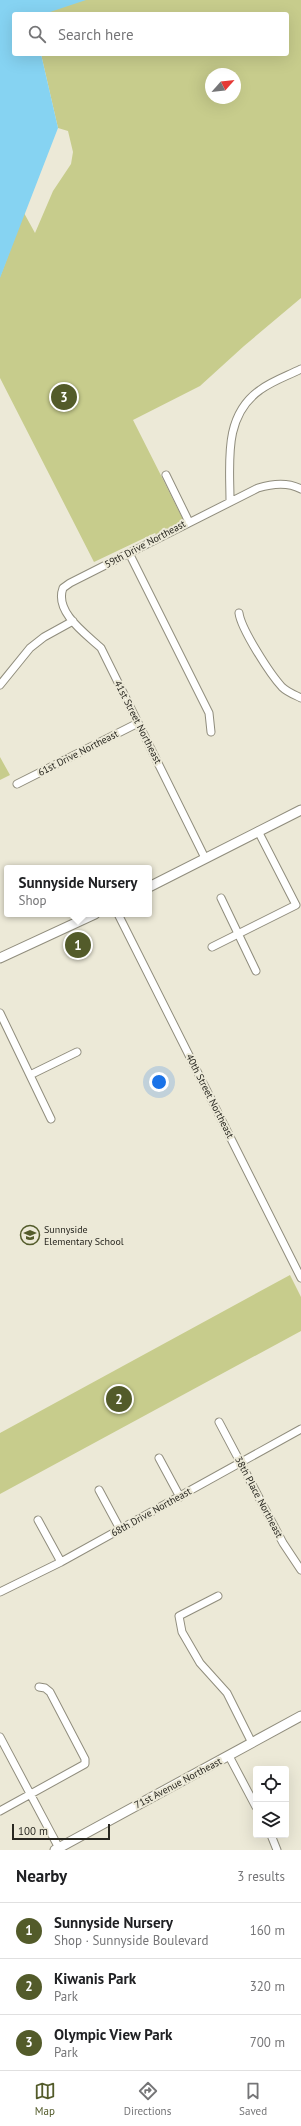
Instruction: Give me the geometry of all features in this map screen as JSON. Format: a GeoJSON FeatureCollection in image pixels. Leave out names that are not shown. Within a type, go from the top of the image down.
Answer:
{"type":"FeatureCollection","features":[{"type":"Feature","properties":{"kind":"street"},"geometry":{"type":"LineString","coordinates":[[230,502],[231,437],[239,413],[246,402],[261,389],[301,369]]}},
{"type":"Feature","properties":{"kind":"street","name":"59th Drive Northeast"},"geometry":{"type":"LineString","coordinates":[[60,594],[63,588],[189,522],[166,475]]}},
{"type":"Feature","properties":{"kind":"street"},"geometry":{"type":"LineString","coordinates":[[189,522],[268,485],[288,485],[300,489]]}},
{"type":"Feature","properties":{"kind":"street"},"geometry":{"type":"LineString","coordinates":[[129,553],[209,713],[211,732]]}},
{"type":"Feature","properties":{"kind":"street","name":"41st Street Northeast"},"geometry":{"type":"LineString","coordinates":[[60,594],[61,600],[73,621],[101,648],[205,858]]}},
{"type":"Feature","properties":{"kind":"street"},"geometry":{"type":"LineString","coordinates":[[239,613],[240,620],[250,640],[273,675],[283,688],[301,698]]}},
{"type":"Feature","properties":{"kind":"street"},"geometry":{"type":"LineString","coordinates":[[0,685],[30,648],[44,637],[73,621]]}},
{"type":"Feature","properties":{"kind":"street","name":"61st Drive Northeast"},"geometry":{"type":"LineString","coordinates":[[17,784],[138,723]]}},
{"type":"Feature","properties":{"kind":"street"},"geometry":{"type":"LineString","coordinates":[[152,885],[301,810]]}},
{"type":"Feature","properties":{"kind":"street"},"geometry":{"type":"LineString","coordinates":[[212,947],[296,905],[258,831]]}},
{"type":"Feature","properties":{"kind":"street"},"geometry":{"type":"LineString","coordinates":[[221,898],[256,971]]}},
{"type":"Feature","properties":{"kind":"street"},"geometry":{"type":"LineString","coordinates":[[0,958],[89,917]]}},
{"type":"Feature","properties":{"kind":"street","name":"40th Street Northeast"},"geometry":{"type":"LineString","coordinates":[[120,917],[301,1278]]}},
{"type":"Feature","properties":{"kind":"street"},"geometry":{"type":"LineString","coordinates":[[0,1013],[51,1119]]}},
{"type":"Feature","properties":{"kind":"street"},"geometry":{"type":"LineString","coordinates":[[30,1075],[77,1052]]}},
{"type":"Feature","properties":{"kind":"street","name":"38th Place Northeast"},"geometry":{"type":"LineString","coordinates":[[219,1422],[283,1543],[301,1570]]}},
{"type":"Feature","properties":{"kind":"street","name":"68th Drive Northeast"},"geometry":{"type":"LineString","coordinates":[[0,1592],[61,1562],[301,1429]]}},
{"type":"Feature","properties":{"kind":"street"},"geometry":{"type":"LineString","coordinates":[[159,1458],[180,1497]]}},
{"type":"Feature","properties":{"kind":"street"},"geometry":{"type":"LineString","coordinates":[[99,1490],[120,1529]]}},
{"type":"Feature","properties":{"kind":"street"},"geometry":{"type":"LineString","coordinates":[[38,1520],[61,1562]]}},
{"type":"Feature","properties":{"kind":"street"},"geometry":{"type":"LineString","coordinates":[[218,1596],[179,1616],[182,1632],[200,1663],[227,1693],[252,1743]]}},
{"type":"Feature","properties":{"kind":"street"},"geometry":{"type":"LineString","coordinates":[[0,1811],[85,1764],[85,1759],[50,1692],[45,1688],[39,1687]]}},
{"type":"Feature","properties":{"kind":"street","name":"71st Avenue Northeast"},"geometry":{"type":"LineString","coordinates":[[58,1849],[301,1716]]}},
{"type":"Feature","properties":{"kind":"street"},"geometry":{"type":"LineString","coordinates":[[0,1737],[58,1849]]}},
{"type":"Feature","properties":{"kind":"street"},"geometry":{"type":"LineString","coordinates":[[229,1756],[254,1802]]}},
{"type":"Feature","properties":{"kind":"street"},"geometry":{"type":"LineString","coordinates":[[272,1838],[277,1850]]}},
{"type":"Feature","properties":{"kind":"green space"},"geometry":{"type":"Polygon","coordinates":[[[24,0],[301,0],[301,298],[244,346],[200,386],[133,420],[186,525],[159,539],[155,533],[94,562],[0,378],[0,277],[24,213],[35,233],[53,191],[71,164],[73,152],[68,131],[58,128],[41,56],[289,56],[289,12],[29,12],[24,0]]]}},
{"type":"Feature","properties":{"kind":"green space"},"geometry":{"type":"Polygon","coordinates":[[[0,757],[10,775],[0,780],[0,757]]]}},
{"type":"Feature","properties":{"kind":"green space"},"geometry":{"type":"Polygon","coordinates":[[[290,1275],[301,1297],[301,1331],[0,1494],[0,1433],[290,1275]]]}},
{"type":"Feature","properties":{"kind":"water"},"geometry":{"type":"Polygon","coordinates":[[[0,0],[86,0],[50,12],[12,12],[12,56],[41,56],[58,128],[0,278],[0,0]]]}},
{"type":"Feature","properties":{"kind":"place","name":"Olympic View Park"},"geometry":{"type":"Point","coordinates":[64,397]}},
{"type":"Feature","properties":{"kind":"place","name":"Sunnyside Nursery"},"geometry":{"type":"Point","coordinates":[78,945]}},
{"type":"Feature","properties":{"kind":"place","name":"Sunnyside Elementary School"},"geometry":{"type":"Point","coordinates":[30,1235]}},
{"type":"Feature","properties":{"kind":"place","name":"Kiwanis Park"},"geometry":{"type":"Point","coordinates":[119,1399]}}]}
